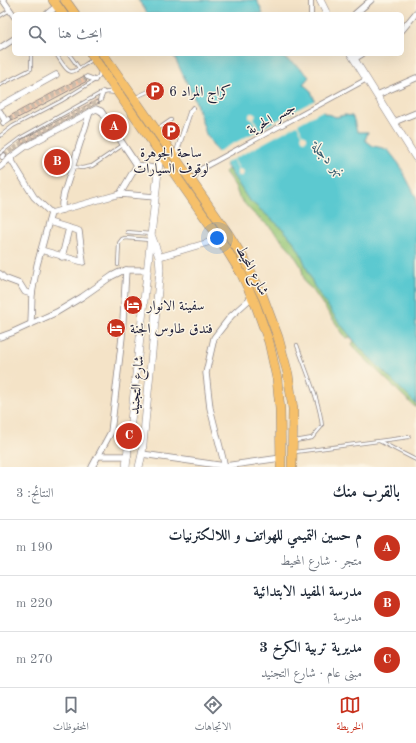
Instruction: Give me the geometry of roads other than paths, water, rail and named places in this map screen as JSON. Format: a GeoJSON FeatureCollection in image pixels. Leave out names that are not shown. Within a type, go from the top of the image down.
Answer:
{"type":"FeatureCollection","features":[{"type":"Feature","properties":{"kind":"main road"},"geometry":{"type":"LineString","coordinates":[[65,0],[74,12]]}},
{"type":"Feature","properties":{"kind":"main road"},"geometry":{"type":"LineString","coordinates":[[55,3],[62,12]]}},
{"type":"Feature","properties":{"kind":"main road","name":"شارع المحيط"},"geometry":{"type":"LineString","coordinates":[[92,56],[220,239],[241,273],[271,332]]}},
{"type":"Feature","properties":{"kind":"main road","name":"شارع المحيط"},"geometry":{"type":"LineString","coordinates":[[104,56],[227,232],[247,264],[263,297],[274,342],[288,374],[292,409],[292,467]]}},
{"type":"Feature","properties":{"kind":"main road"},"geometry":{"type":"LineString","coordinates":[[186,189],[190,188],[194,184]]}},
{"type":"Feature","properties":{"kind":"main road"},"geometry":{"type":"LineString","coordinates":[[193,200],[196,195],[201,194]]}},
{"type":"Feature","properties":{"kind":"main road","name":"شارع المحيط"},"geometry":{"type":"LineString","coordinates":[[274,342],[280,409],[281,462]]}},
{"type":"Feature","properties":{"kind":"street"},"geometry":{"type":"LineString","coordinates":[[3,0],[12,13]]}},
{"type":"Feature","properties":{"kind":"street"},"geometry":{"type":"LineString","coordinates":[[311,0],[311,12]]}},
{"type":"Feature","properties":{"kind":"street"},"geometry":{"type":"LineString","coordinates":[[320,0],[326,12]]}},
{"type":"Feature","properties":{"kind":"street"},"geometry":{"type":"LineString","coordinates":[[357,12],[371,0]]}},
{"type":"Feature","properties":{"kind":"street"},"geometry":{"type":"LineString","coordinates":[[48,12],[55,3]]}},
{"type":"Feature","properties":{"kind":"street"},"geometry":{"type":"LineString","coordinates":[[404,28],[416,13]]}},
{"type":"Feature","properties":{"kind":"street"},"geometry":{"type":"LineString","coordinates":[[0,48],[12,41]]}},
{"type":"Feature","properties":{"kind":"street"},"geometry":{"type":"LineString","coordinates":[[352,56],[416,158]]}},
{"type":"Feature","properties":{"kind":"street"},"geometry":{"type":"LineString","coordinates":[[0,106],[56,75]]}},
{"type":"Feature","properties":{"kind":"street"},"geometry":{"type":"LineString","coordinates":[[87,77],[95,80]]}},
{"type":"Feature","properties":{"kind":"street"},"geometry":{"type":"LineString","coordinates":[[377,95],[416,78]]}},
{"type":"Feature","properties":{"kind":"street","name":"جسر الحرية"},"geometry":{"type":"LineString","coordinates":[[194,184],[198,171],[366,79]]}},
{"type":"Feature","properties":{"kind":"street"},"geometry":{"type":"LineString","coordinates":[[100,100],[103,92]]}},
{"type":"Feature","properties":{"kind":"street"},"geometry":{"type":"LineString","coordinates":[[175,157],[193,108]]}},
{"type":"Feature","properties":{"kind":"street"},"geometry":{"type":"LineString","coordinates":[[0,167],[4,156],[25,147],[96,109],[101,111],[137,165],[158,169]]}},
{"type":"Feature","properties":{"kind":"street"},"geometry":{"type":"LineString","coordinates":[[0,112],[5,120]]}},
{"type":"Feature","properties":{"kind":"street"},"geometry":{"type":"LineString","coordinates":[[62,210],[64,193],[90,112]]}},
{"type":"Feature","properties":{"kind":"street"},"geometry":{"type":"LineString","coordinates":[[394,122],[416,113]]}},
{"type":"Feature","properties":{"kind":"street","name":"شارع التجنيد"},"geometry":{"type":"LineString","coordinates":[[126,467],[160,153]]}},
{"type":"Feature","properties":{"kind":"street"},"geometry":{"type":"LineString","coordinates":[[4,156],[34,197],[51,213]]}},
{"type":"Feature","properties":{"kind":"street"},"geometry":{"type":"LineString","coordinates":[[120,194],[137,165]]}},
{"type":"Feature","properties":{"kind":"street"},"geometry":{"type":"LineString","coordinates":[[51,213],[120,194],[155,197]]}},
{"type":"Feature","properties":{"kind":"street"},"geometry":{"type":"LineString","coordinates":[[32,324],[32,294],[37,265],[51,213]]}},
{"type":"Feature","properties":{"kind":"street"},"geometry":{"type":"LineString","coordinates":[[41,250],[83,262],[80,231],[49,222]]}},
{"type":"Feature","properties":{"kind":"street"},"geometry":{"type":"LineString","coordinates":[[62,257],[69,228]]}},
{"type":"Feature","properties":{"kind":"street","name":"شارع التجنيد"},"geometry":{"type":"LineString","coordinates":[[139,467],[142,454],[160,270],[159,257],[151,237]]}},
{"type":"Feature","properties":{"kind":"street"},"geometry":{"type":"LineString","coordinates":[[159,257],[220,239]]}},
{"type":"Feature","properties":{"kind":"street"},"geometry":{"type":"LineString","coordinates":[[0,337],[57,312],[112,276],[126,270],[147,270]]}},
{"type":"Feature","properties":{"kind":"street"},"geometry":{"type":"LineString","coordinates":[[92,467],[111,432],[122,337],[126,270]]}},
{"type":"Feature","properties":{"kind":"street"},"geometry":{"type":"LineString","coordinates":[[0,274],[4,278],[20,284],[25,292],[32,294]]}},
{"type":"Feature","properties":{"kind":"street"},"geometry":{"type":"LineString","coordinates":[[225,466],[210,408],[206,374],[214,338],[231,316],[252,296]]}},
{"type":"Feature","properties":{"kind":"street"},"geometry":{"type":"LineString","coordinates":[[142,454],[225,466],[281,462]]}},
{"type":"Feature","properties":{"kind":"street"},"geometry":{"type":"LineString","coordinates":[[98,456],[128,456]]}},
{"type":"Feature","properties":{"kind":"lane"},"geometry":{"type":"LineString","coordinates":[[0,16],[10,10]]}},
{"type":"Feature","properties":{"kind":"lane"},"geometry":{"type":"LineString","coordinates":[[0,85],[31,69],[31,56]]}},
{"type":"Feature","properties":{"kind":"lane"},"geometry":{"type":"LineString","coordinates":[[57,56],[66,70],[70,72],[74,72],[92,56]]}},
{"type":"Feature","properties":{"kind":"lane"},"geometry":{"type":"LineString","coordinates":[[71,56],[79,68]]}},
{"type":"Feature","properties":{"kind":"lane"},"geometry":{"type":"LineString","coordinates":[[0,136],[10,128],[95,80],[99,76],[101,69]]}},
{"type":"Feature","properties":{"kind":"lane"},"geometry":{"type":"LineString","coordinates":[[134,98],[160,86]]}},
{"type":"Feature","properties":{"kind":"lane"},"geometry":{"type":"LineString","coordinates":[[4,156],[20,138],[103,92],[120,95]]}},
{"type":"Feature","properties":{"kind":"lane"},"geometry":{"type":"LineString","coordinates":[[5,120],[10,128]]}},
{"type":"Feature","properties":{"kind":"lane"},"geometry":{"type":"LineString","coordinates":[[156,130],[170,120]]}},
{"type":"Feature","properties":{"kind":"lane"},"geometry":{"type":"LineString","coordinates":[[73,166],[82,168],[92,166],[123,145]]}},
{"type":"Feature","properties":{"kind":"lane"},"geometry":{"type":"LineString","coordinates":[[127,232],[151,237]]}},
{"type":"Feature","properties":{"kind":"lane"},"geometry":{"type":"LineString","coordinates":[[118,265],[119,243],[122,239],[151,237]]}},
{"type":"Feature","properties":{"kind":"lane"},"geometry":{"type":"LineString","coordinates":[[293,441],[312,438],[322,426],[311,385],[297,345]]}},
{"type":"Feature","properties":{"kind":"lane"},"geometry":{"type":"LineString","coordinates":[[293,452],[409,437]]}},
{"type":"Feature","properties":{"kind":"lane"},"geometry":{"type":"LineString","coordinates":[[379,441],[416,460]]}},
{"type":"Feature","properties":{"kind":"water"},"geometry":{"type":"Polygon","coordinates":[[[138,0],[257,0],[262,12],[147,12],[138,0]]]}},
{"type":"Feature","properties":{"kind":"water","name":"نهر دجلة"},"geometry":{"type":"Polygon","coordinates":[[[174,56],[280,56],[290,61],[306,73],[309,77],[303,84],[311,91],[315,101],[324,113],[336,117],[345,115],[352,116],[358,132],[368,132],[365,140],[373,146],[388,150],[399,164],[416,197],[416,404],[360,348],[338,321],[314,286],[301,254],[294,242],[283,229],[248,199],[206,134],[195,100],[174,56]]]}},
{"type":"Feature","properties":{"kind":"tunnel"},"geometry":{"type":"LineString","coordinates":[[9,119],[87,77]]}},
{"type":"Feature","properties":{"kind":"tunnel"},"geometry":{"type":"LineString","coordinates":[[4,155],[22,143],[100,100]]}},
{"type":"Feature","properties":{"kind":"place","name":"كراج المراد 6"},"geometry":{"type":"Point","coordinates":[155,91]}},
{"type":"Feature","properties":{"kind":"place","name":"م حسين التميمي للهواتف و اللالكترنيات"},"geometry":{"type":"Point","coordinates":[114,127]}},
{"type":"Feature","properties":{"kind":"place","name":"ساحة الجوهرة لوقوف السيارات"},"geometry":{"type":"Point","coordinates":[171,131]}},
{"type":"Feature","properties":{"kind":"place","name":"مدرسة المفيد الابتدائية"},"geometry":{"type":"Point","coordinates":[57,162]}},
{"type":"Feature","properties":{"kind":"place","name":"سفينة الانوار"},"geometry":{"type":"Point","coordinates":[133,305]}},
{"type":"Feature","properties":{"kind":"place","name":"فندق طاوس الجنة"},"geometry":{"type":"Point","coordinates":[116,328]}},
{"type":"Feature","properties":{"kind":"place","name":"مديرية تربية الكرخ 3"},"geometry":{"type":"Point","coordinates":[129,436]}}]}
